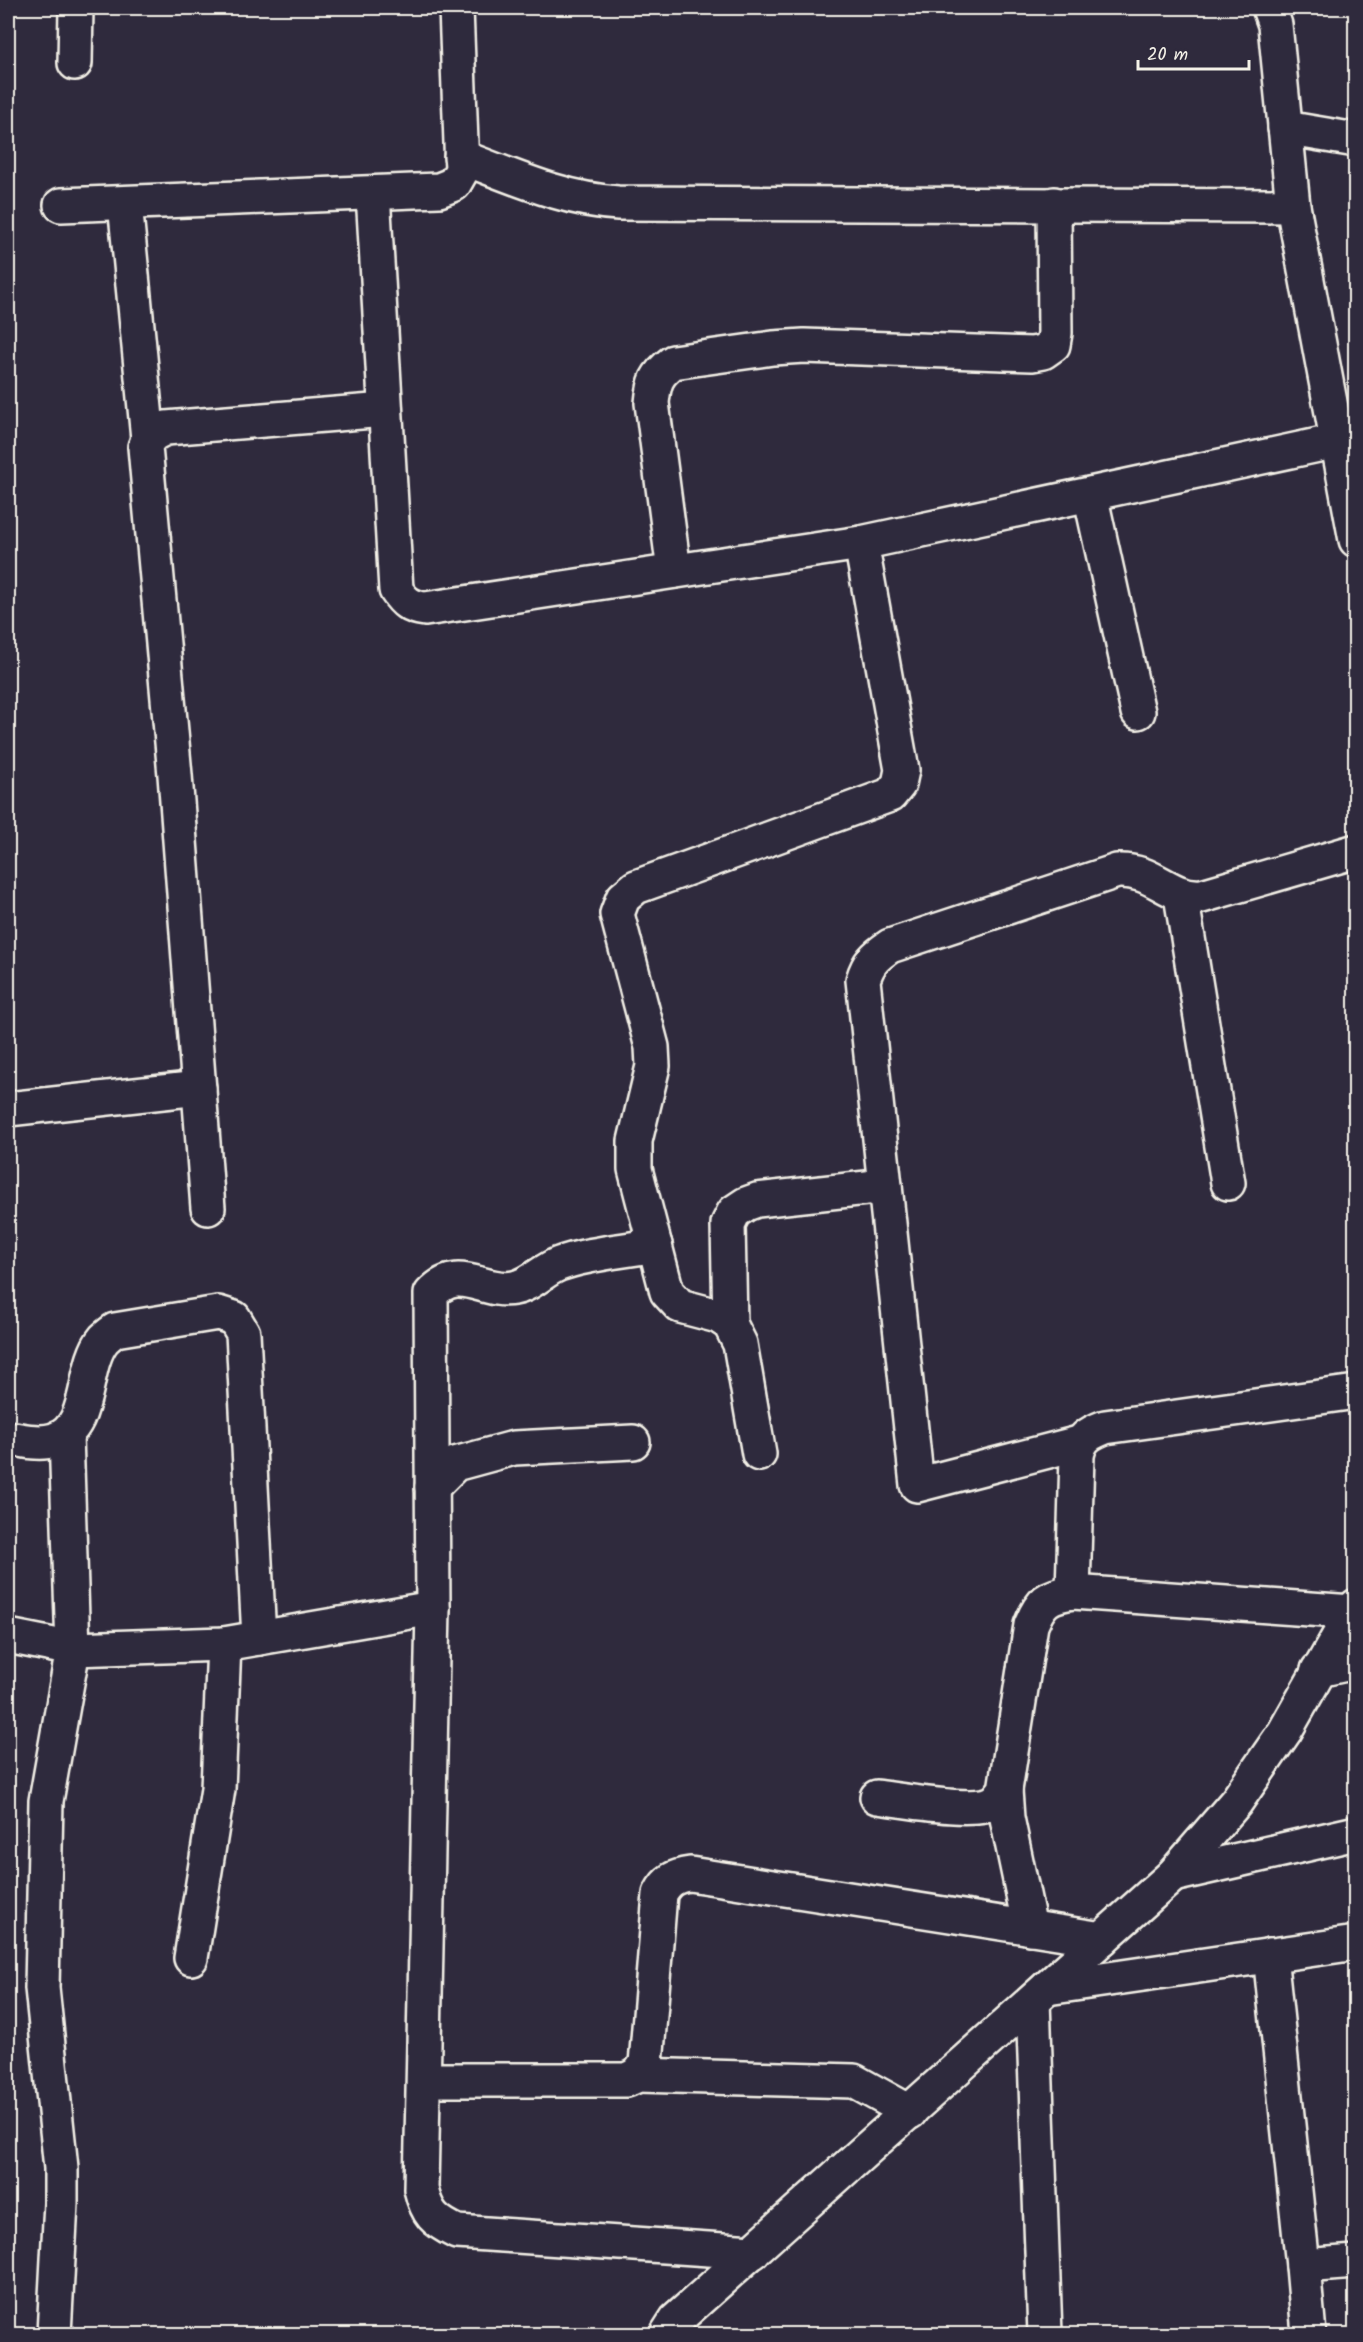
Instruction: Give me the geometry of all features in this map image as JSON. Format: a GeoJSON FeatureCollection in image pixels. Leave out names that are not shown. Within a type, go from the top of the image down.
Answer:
{"type":"FeatureCollection","features":[{"type":"Feature","properties":{"kind":"street"},"geometry":{"type":"LineString","coordinates":[[75,63],[76,8]]}},
{"type":"Feature","properties":{"kind":"street"},"geometry":{"type":"LineString","coordinates":[[61,205],[447,188],[454,184],[462,170],[456,8]]}},
{"type":"Feature","properties":{"kind":"street"},"geometry":{"type":"LineString","coordinates":[[1269,8],[1275,25],[1293,206],[1356,540]]}},
{"type":"Feature","properties":{"kind":"street"},"geometry":{"type":"LineString","coordinates":[[1285,128],[1356,140]]}},
{"type":"Feature","properties":{"kind":"street"},"geometry":{"type":"LineString","coordinates":[[461,157],[561,194],[599,202],[1293,206]]}},
{"type":"Feature","properties":{"kind":"street"},"geometry":{"type":"LineString","coordinates":[[373,193],[396,590],[403,601],[413,607],[425,609],[861,543],[1337,441]]}},
{"type":"Feature","properties":{"kind":"street"},"geometry":{"type":"LineString","coordinates":[[125,203],[148,439]]}},
{"type":"Feature","properties":{"kind":"street"},"geometry":{"type":"LineString","coordinates":[[674,571],[652,403],[654,386],[660,371],[673,362],[794,347],[1032,354],[1043,352],[1053,345],[1055,333],[1054,204]]}},
{"type":"Feature","properties":{"kind":"street"},"geometry":{"type":"LineString","coordinates":[[208,1208],[175,774],[145,447],[148,439],[154,433],[166,428],[385,410]]}},
{"type":"Feature","properties":{"kind":"street"},"geometry":{"type":"LineString","coordinates":[[1090,494],[1138,712]]}},
{"type":"Feature","properties":{"kind":"street"},"geometry":{"type":"LineString","coordinates":[[730,1324],[718,1316],[680,1306],[667,1292],[635,1169],[635,1141],[653,1066],[652,1047],[617,914],[622,898],[636,887],[890,795],[899,784],[902,770],[861,543]]}},
{"type":"Feature","properties":{"kind":"street"},"geometry":{"type":"LineString","coordinates":[[1356,851],[1202,896],[1181,895],[1143,873],[1131,870],[1117,871],[890,946],[874,956],[867,966],[863,980],[917,1485],[1079,1443],[1091,1432],[1105,1427],[1356,1392]]}},
{"type":"Feature","properties":{"kind":"street"},"geometry":{"type":"LineString","coordinates":[[1181,895],[1228,1183]]}},
{"type":"Feature","properties":{"kind":"street"},"geometry":{"type":"LineString","coordinates":[[8,1109],[199,1088]]}},
{"type":"Feature","properties":{"kind":"street"},"geometry":{"type":"LineString","coordinates":[[759,1454],[740,1344],[730,1324],[728,1224],[734,1212],[746,1203],[773,1197],[885,1186]]}},
{"type":"Feature","properties":{"kind":"street"},"geometry":{"type":"LineString","coordinates":[[655,1245],[559,1264],[524,1285],[512,1288],[458,1279],[446,1282],[431,1294],[434,1608],[422,2189],[426,2208],[438,2223],[457,2232],[753,2252]]}},
{"type":"Feature","properties":{"kind":"street"},"geometry":{"type":"LineString","coordinates":[[8,1438],[34,1442],[52,1441],[66,1435],[77,1419],[96,1353],[103,1340],[115,1330],[218,1313],[234,1318],[243,1333],[259,1638]]}},
{"type":"Feature","properties":{"kind":"street"},"geometry":{"type":"LineString","coordinates":[[54,2334],[61,2168],[42,1988],[46,1801],[73,1649],[66,1435]]}},
{"type":"Feature","properties":{"kind":"street"},"geometry":{"type":"LineString","coordinates":[[432,1486],[455,1464],[514,1448],[633,1442]]}},
{"type":"Feature","properties":{"kind":"street"},"geometry":{"type":"LineString","coordinates":[[1073,1592],[1079,1443]]}},
{"type":"Feature","properties":{"kind":"street"},"geometry":{"type":"LineString","coordinates":[[667,2334],[676,2320],[1173,1875],[1236,1802],[1285,1731],[1354,1609],[1073,1592],[1053,1594],[1038,1606],[1031,1625],[1005,1790],[1007,1818],[1030,1928]]}},
{"type":"Feature","properties":{"kind":"street"},"geometry":{"type":"LineString","coordinates":[[8,1636],[73,1649],[224,1644],[434,1608]]}},
{"type":"Feature","properties":{"kind":"street"},"geometry":{"type":"LineString","coordinates":[[191,1958],[217,1798],[224,1644]]}},
{"type":"Feature","properties":{"kind":"street"},"geometry":{"type":"LineString","coordinates":[[1318,1670],[1356,1662]]}},
{"type":"Feature","properties":{"kind":"street"},"geometry":{"type":"LineString","coordinates":[[877,1797],[967,1807],[983,1806],[995,1802],[1005,1790]]}},
{"type":"Feature","properties":{"kind":"street"},"geometry":{"type":"LineString","coordinates":[[1173,1875],[1356,1833]]}},
{"type":"Feature","properties":{"kind":"street"},"geometry":{"type":"LineString","coordinates":[[638,2075],[646,2064],[660,1894],[666,1883],[677,1876],[690,1874],[1102,1939]]}},
{"type":"Feature","properties":{"kind":"street"},"geometry":{"type":"LineString","coordinates":[[1040,1994],[1270,1955],[1356,1943]]}},
{"type":"Feature","properties":{"kind":"street"},"geometry":{"type":"LineString","coordinates":[[1270,1955],[1310,2334]]}},
{"type":"Feature","properties":{"kind":"street"},"geometry":{"type":"LineString","coordinates":[[1040,1994],[1045,2334]]}},
{"type":"Feature","properties":{"kind":"street"},"geometry":{"type":"LineString","coordinates":[[424,2080],[627,2080],[638,2075],[854,2081],[910,2112]]}},
{"type":"Feature","properties":{"kind":"street"},"geometry":{"type":"LineString","coordinates":[[1303,2266],[1356,2262]]}}]}
